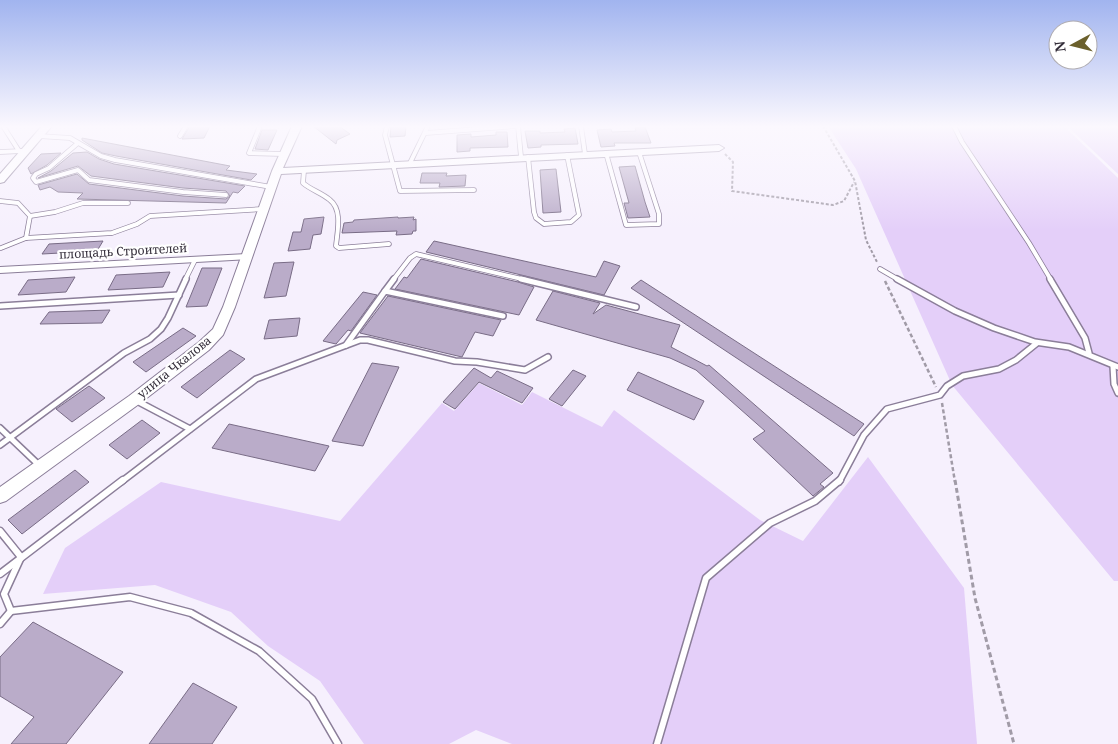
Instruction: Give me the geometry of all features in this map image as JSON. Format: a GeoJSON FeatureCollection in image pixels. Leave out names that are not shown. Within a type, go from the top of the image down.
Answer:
{"type":"FeatureCollection","features":[{"type":"Feature","properties":{"kind":"street"},"geometry":{"type":"LineString","coordinates":[[0,180],[15,161]]}},
{"type":"Feature","properties":{"kind":"street","name":"улица Чкалова"},"geometry":{"type":"LineString","coordinates":[[0,496],[134,400],[204,346],[218,332],[229,307],[280,161]]}},
{"type":"Feature","properties":{"kind":"street"},"geometry":{"type":"LineString","coordinates":[[276,171],[453,161]]}},
{"type":"Feature","properties":{"kind":"street","name":"площадь Строителей"},"geometry":{"type":"LineString","coordinates":[[0,270],[246,256]]}},
{"type":"Feature","properties":{"kind":"lane"},"geometry":{"type":"LineString","coordinates":[[57,161],[49,168],[36,174],[33,178],[36,182],[39,183],[78,170],[89,180],[183,192],[226,195]]}},
{"type":"Feature","properties":{"kind":"lane"},"geometry":{"type":"LineString","coordinates":[[119,161],[271,187]]}},
{"type":"Feature","properties":{"kind":"lane"},"geometry":{"type":"LineString","coordinates":[[393,161],[400,192],[474,190]]}},
{"type":"Feature","properties":{"kind":"lane"},"geometry":{"type":"LineString","coordinates":[[525,161],[534,212],[536,218],[544,224],[571,222],[579,215],[568,161]]}},
{"type":"Feature","properties":{"kind":"lane"},"geometry":{"type":"LineString","coordinates":[[608,161],[626,225],[648,226],[659,224],[659,214],[642,161]]}},
{"type":"Feature","properties":{"kind":"lane"},"geometry":{"type":"LineString","coordinates":[[974,161],[1029,243],[1085,338],[1089,353]]}},
{"type":"Feature","properties":{"kind":"lane"},"geometry":{"type":"LineString","coordinates":[[304,170],[303,183],[312,192],[332,201],[337,208],[336,246],[339,248],[389,244]]}},
{"type":"Feature","properties":{"kind":"lane"},"geometry":{"type":"LineString","coordinates":[[0,201],[16,202],[22,205],[30,216],[26,238]]}},
{"type":"Feature","properties":{"kind":"lane"},"geometry":{"type":"LineString","coordinates":[[30,216],[55,212],[83,203],[128,203]]}},
{"type":"Feature","properties":{"kind":"lane"},"geometry":{"type":"LineString","coordinates":[[1,248],[26,238],[112,233],[137,224],[150,216],[262,209]]}},
{"type":"Feature","properties":{"kind":"lane"},"geometry":{"type":"LineString","coordinates":[[346,346],[410,258],[416,254],[636,307]]}},
{"type":"Feature","properties":{"kind":"lane"},"geometry":{"type":"LineString","coordinates":[[0,445],[124,352],[150,339],[161,329],[195,260]]}},
{"type":"Feature","properties":{"kind":"lane"},"geometry":{"type":"LineString","coordinates":[[880,269],[939,304],[1037,343],[1066,346],[1089,353],[1115,367],[1114,384],[1118,393]]}},
{"type":"Feature","properties":{"kind":"lane"},"geometry":{"type":"LineString","coordinates":[[385,291],[504,316]]}},
{"type":"Feature","properties":{"kind":"lane"},"geometry":{"type":"LineString","coordinates":[[0,306],[179,295]]}},
{"type":"Feature","properties":{"kind":"lane"},"geometry":{"type":"LineString","coordinates":[[0,574],[256,379],[360,340],[368,340],[455,361],[477,362],[525,370],[548,357]]}},
{"type":"Feature","properties":{"kind":"lane"},"geometry":{"type":"LineString","coordinates":[[657,744],[706,578],[770,523],[815,501],[839,482],[864,435],[887,410],[940,396],[948,383],[964,376],[1009,366],[1037,343]]}},
{"type":"Feature","properties":{"kind":"lane"},"geometry":{"type":"LineString","coordinates":[[134,400],[190,429]]}},
{"type":"Feature","properties":{"kind":"lane"},"geometry":{"type":"LineString","coordinates":[[0,428],[41,467]]}},
{"type":"Feature","properties":{"kind":"lane"},"geometry":{"type":"LineString","coordinates":[[0,531],[21,557]]}},
{"type":"Feature","properties":{"kind":"lane"},"geometry":{"type":"LineString","coordinates":[[11,612],[4,594],[21,557]]}},
{"type":"Feature","properties":{"kind":"lane"},"geometry":{"type":"LineString","coordinates":[[0,624],[11,612],[130,597],[191,613],[259,651],[312,700],[338,744]]}},
{"type":"Feature","properties":{"kind":"path"},"geometry":{"type":"LineString","coordinates":[[732,161],[732,191],[833,205],[844,201],[855,181]]}},
{"type":"Feature","properties":{"kind":"path"},"geometry":{"type":"LineString","coordinates":[[940,396],[975,598],[1014,744]]}},
{"type":"Feature","properties":{"kind":"shaded area"},"geometry":{"type":"Polygon","coordinates":[[[851,161],[1100,161],[1118,178],[1118,581],[1114,581],[952,385],[856,169],[851,161]]]}},
{"type":"Feature","properties":{"kind":"shaded area"},"geometry":{"type":"Polygon","coordinates":[[[1104,161],[1118,161],[1118,174],[1104,161]]]}},
{"type":"Feature","properties":{"kind":"shaded area"},"geometry":{"type":"Polygon","coordinates":[[[479,383],[522,405],[532,392],[602,427],[614,410],[760,520],[803,541],[868,457],[964,588],[977,744],[512,744],[476,730],[449,744],[364,744],[320,681],[268,646],[231,612],[155,585],[43,594],[65,548],[161,482],[340,521],[442,403],[454,411],[479,383]]]}},
{"type":"Feature","properties":{"kind":"building"},"geometry":{"type":"Polygon","coordinates":[[[35,161],[52,161],[31,174],[28,168],[35,161]]]}},
{"type":"Feature","properties":{"kind":"building"},"geometry":{"type":"Polygon","coordinates":[[[64,161],[104,161],[245,186],[238,193],[233,192],[226,203],[77,199],[83,193],[58,192],[50,187],[40,190],[38,185],[77,174],[89,184],[183,196],[226,199],[230,196],[226,191],[183,188],[91,176],[78,166],[38,178],[64,161]]]}},
{"type":"Feature","properties":{"kind":"building"},"geometry":{"type":"Polygon","coordinates":[[[143,161],[202,161],[230,166],[226,170],[257,174],[251,180],[143,161]]]}},
{"type":"Feature","properties":{"kind":"building"},"geometry":{"type":"Polygon","coordinates":[[[635,166],[650,217],[628,218],[624,203],[629,203],[619,167],[635,166]]]}},
{"type":"Feature","properties":{"kind":"building"},"geometry":{"type":"Polygon","coordinates":[[[556,169],[561,212],[543,213],[540,170],[556,169]]]}},
{"type":"Feature","properties":{"kind":"building"},"geometry":{"type":"Polygon","coordinates":[[[422,173],[447,173],[446,176],[466,175],[465,186],[439,187],[440,183],[420,183],[422,173]]]}},
{"type":"Feature","properties":{"kind":"building"},"geometry":{"type":"Polygon","coordinates":[[[324,217],[321,234],[313,235],[310,249],[288,251],[293,232],[301,232],[304,219],[324,217]]]}},
{"type":"Feature","properties":{"kind":"building"},"geometry":{"type":"Polygon","coordinates":[[[414,217],[413,220],[416,219],[416,231],[413,231],[412,234],[396,235],[397,231],[342,233],[344,223],[353,222],[354,220],[414,217]]]}},
{"type":"Feature","properties":{"kind":"building"},"geometry":{"type":"Polygon","coordinates":[[[103,241],[97,251],[42,254],[49,244],[103,241]]]}},
{"type":"Feature","properties":{"kind":"building"},"geometry":{"type":"Polygon","coordinates":[[[434,241],[596,277],[604,261],[620,266],[604,295],[426,252],[434,241]]]}},
{"type":"Feature","properties":{"kind":"building"},"geometry":{"type":"Polygon","coordinates":[[[421,259],[534,287],[519,315],[395,289],[404,277],[407,278],[421,259]]]}},
{"type":"Feature","properties":{"kind":"building"},"geometry":{"type":"Polygon","coordinates":[[[294,262],[286,296],[264,298],[274,263],[294,262]]]}},
{"type":"Feature","properties":{"kind":"building"},"geometry":{"type":"Polygon","coordinates":[[[202,268],[222,268],[207,306],[186,307],[202,268]]]}},
{"type":"Feature","properties":{"kind":"building"},"geometry":{"type":"Polygon","coordinates":[[[170,272],[163,287],[108,290],[116,275],[170,272]]]}},
{"type":"Feature","properties":{"kind":"building"},"geometry":{"type":"Polygon","coordinates":[[[75,277],[66,292],[18,295],[28,280],[75,277]]]}},
{"type":"Feature","properties":{"kind":"building"},"geometry":{"type":"Polygon","coordinates":[[[641,280],[864,424],[854,436],[631,288],[641,280]]]}},
{"type":"Feature","properties":{"kind":"building"},"geometry":{"type":"Polygon","coordinates":[[[553,291],[600,303],[593,314],[606,305],[680,325],[671,347],[707,366],[709,365],[833,473],[820,484],[824,487],[813,496],[753,439],[765,431],[696,370],[670,358],[536,320],[553,291]]]}},
{"type":"Feature","properties":{"kind":"building"},"geometry":{"type":"Polygon","coordinates":[[[363,292],[377,295],[351,331],[348,330],[336,344],[323,341],[363,292]]]}},
{"type":"Feature","properties":{"kind":"building"},"geometry":{"type":"Polygon","coordinates":[[[388,296],[501,320],[493,336],[475,332],[462,357],[360,333],[388,296]]]}},
{"type":"Feature","properties":{"kind":"building"},"geometry":{"type":"Polygon","coordinates":[[[110,310],[102,323],[40,324],[49,312],[110,310]]]}},
{"type":"Feature","properties":{"kind":"building"},"geometry":{"type":"Polygon","coordinates":[[[300,318],[297,336],[264,339],[269,320],[300,318]]]}},
{"type":"Feature","properties":{"kind":"building"},"geometry":{"type":"Polygon","coordinates":[[[183,328],[196,336],[146,372],[133,362],[183,328]]]}},
{"type":"Feature","properties":{"kind":"building"},"geometry":{"type":"Polygon","coordinates":[[[230,350],[245,359],[197,398],[181,387],[230,350]]]}},
{"type":"Feature","properties":{"kind":"building"},"geometry":{"type":"Polygon","coordinates":[[[372,363],[399,367],[363,446],[332,441],[372,363]]]}},
{"type":"Feature","properties":{"kind":"building"},"geometry":{"type":"Polygon","coordinates":[[[474,368],[491,378],[497,371],[533,388],[522,403],[479,382],[455,409],[443,402],[474,368]]]}},
{"type":"Feature","properties":{"kind":"building"},"geometry":{"type":"Polygon","coordinates":[[[573,370],[586,376],[562,406],[549,399],[573,370]]]}},
{"type":"Feature","properties":{"kind":"building"},"geometry":{"type":"Polygon","coordinates":[[[638,372],[704,401],[694,420],[627,390],[638,372]]]}},
{"type":"Feature","properties":{"kind":"building"},"geometry":{"type":"Polygon","coordinates":[[[89,386],[105,398],[72,422],[56,409],[89,386]]]}},
{"type":"Feature","properties":{"kind":"building"},"geometry":{"type":"Polygon","coordinates":[[[142,420],[160,433],[127,459],[109,445],[142,420]]]}},
{"type":"Feature","properties":{"kind":"building"},"geometry":{"type":"Polygon","coordinates":[[[229,424],[329,446],[315,471],[212,448],[229,424]]]}},
{"type":"Feature","properties":{"kind":"building"},"geometry":{"type":"Polygon","coordinates":[[[75,470],[89,482],[22,534],[8,520],[75,470]]]}},
{"type":"Feature","properties":{"kind":"building"},"geometry":{"type":"Polygon","coordinates":[[[33,622],[123,672],[66,744],[11,744],[34,717],[0,696],[0,657],[33,622]]]}},
{"type":"Feature","properties":{"kind":"building"},"geometry":{"type":"Polygon","coordinates":[[[193,683],[237,707],[212,744],[149,744],[193,683]]]}}]}
